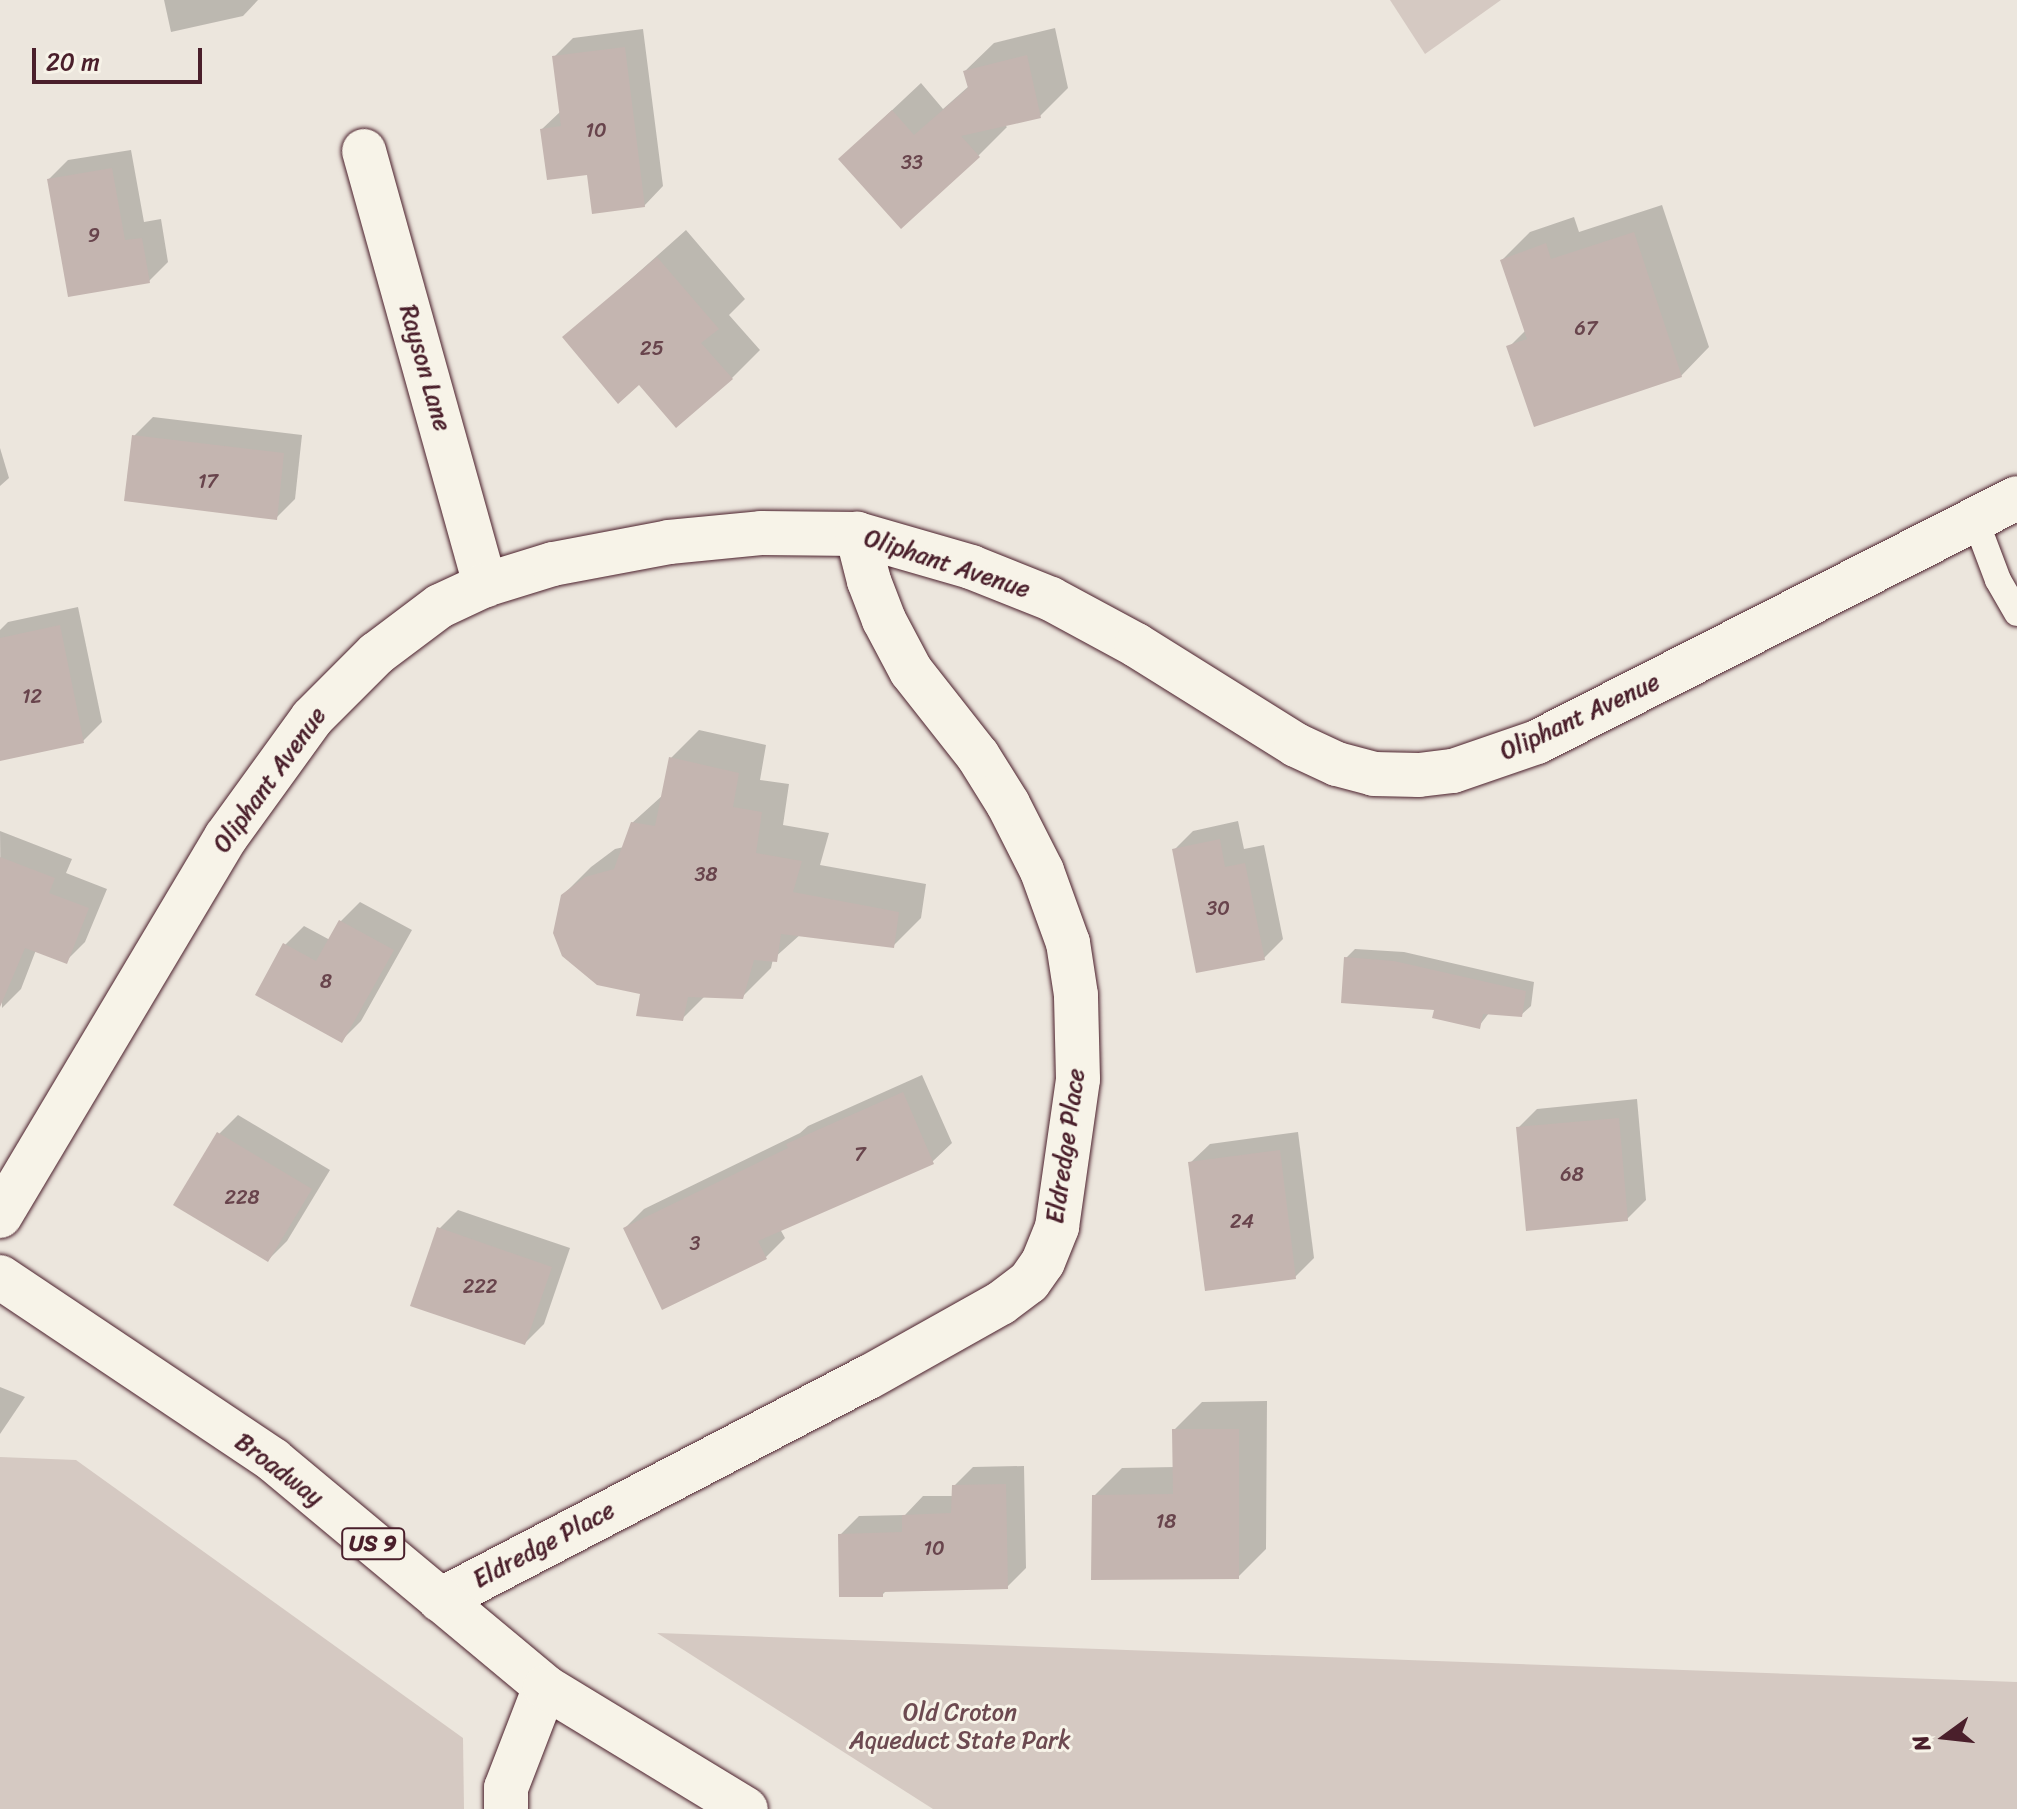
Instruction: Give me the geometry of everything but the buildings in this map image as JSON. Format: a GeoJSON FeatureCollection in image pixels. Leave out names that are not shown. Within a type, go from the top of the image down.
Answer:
{"type":"FeatureCollection","features":[{"type":"Feature","properties":{"kind":"street","name":"Rayson Lane"},"geometry":{"type":"LineString","coordinates":[[364,151],[485,585]]}},
{"type":"Feature","properties":{"kind":"street","name":"Oliphant Avenue"},"geometry":{"type":"LineString","coordinates":[[0,1216],[226,837],[312,718],[376,654],[440,606],[485,585],[553,564],[669,542],[761,533],[857,534],[971,567],[1051,599],[1136,645],[1296,745],[1337,764],[1374,774],[1419,775],[1453,771],[1537,742],[2017,498]]}},
{"type":"Feature","properties":{"kind":"street","name":"Eldredge Place"},"geometry":{"type":"LineString","coordinates":[[440,1600],[869,1377],[1001,1303],[1029,1282],[1043,1262],[1057,1227],[1078,1079],[1076,995],[1068,943],[1042,871],[1008,804],[978,756],[911,671],[891,633],[869,581],[857,534]]}},
{"type":"Feature","properties":{"kind":"street","name":"Broadway"},"geometry":{"type":"LineString","coordinates":[[0,1277],[273,1460],[545,1687],[746,1809]]}},
{"type":"Feature","properties":{"kind":"street"},"geometry":{"type":"LineString","coordinates":[[506,1809],[506,1788],[545,1687]]}},
{"type":"Feature","properties":{"kind":"lane"},"geometry":{"type":"LineString","coordinates":[[1975,519],[1998,580],[2017,613]]}},
{"type":"Feature","properties":{"kind":"green space"},"geometry":{"type":"Polygon","coordinates":[[[1390,0],[1501,0],[1425,54],[1390,0]]]}},
{"type":"Feature","properties":{"kind":"green space"},"geometry":{"type":"Polygon","coordinates":[[[0,1457],[76,1460],[463,1738],[464,1809],[0,1809],[0,1457]]]}},
{"type":"Feature","properties":{"kind":"green space","name":"Old Croton Aqueduct State Park"},"geometry":{"type":"Polygon","coordinates":[[[657,1633],[2017,1682],[2017,1809],[933,1809],[657,1633]]]}}]}
